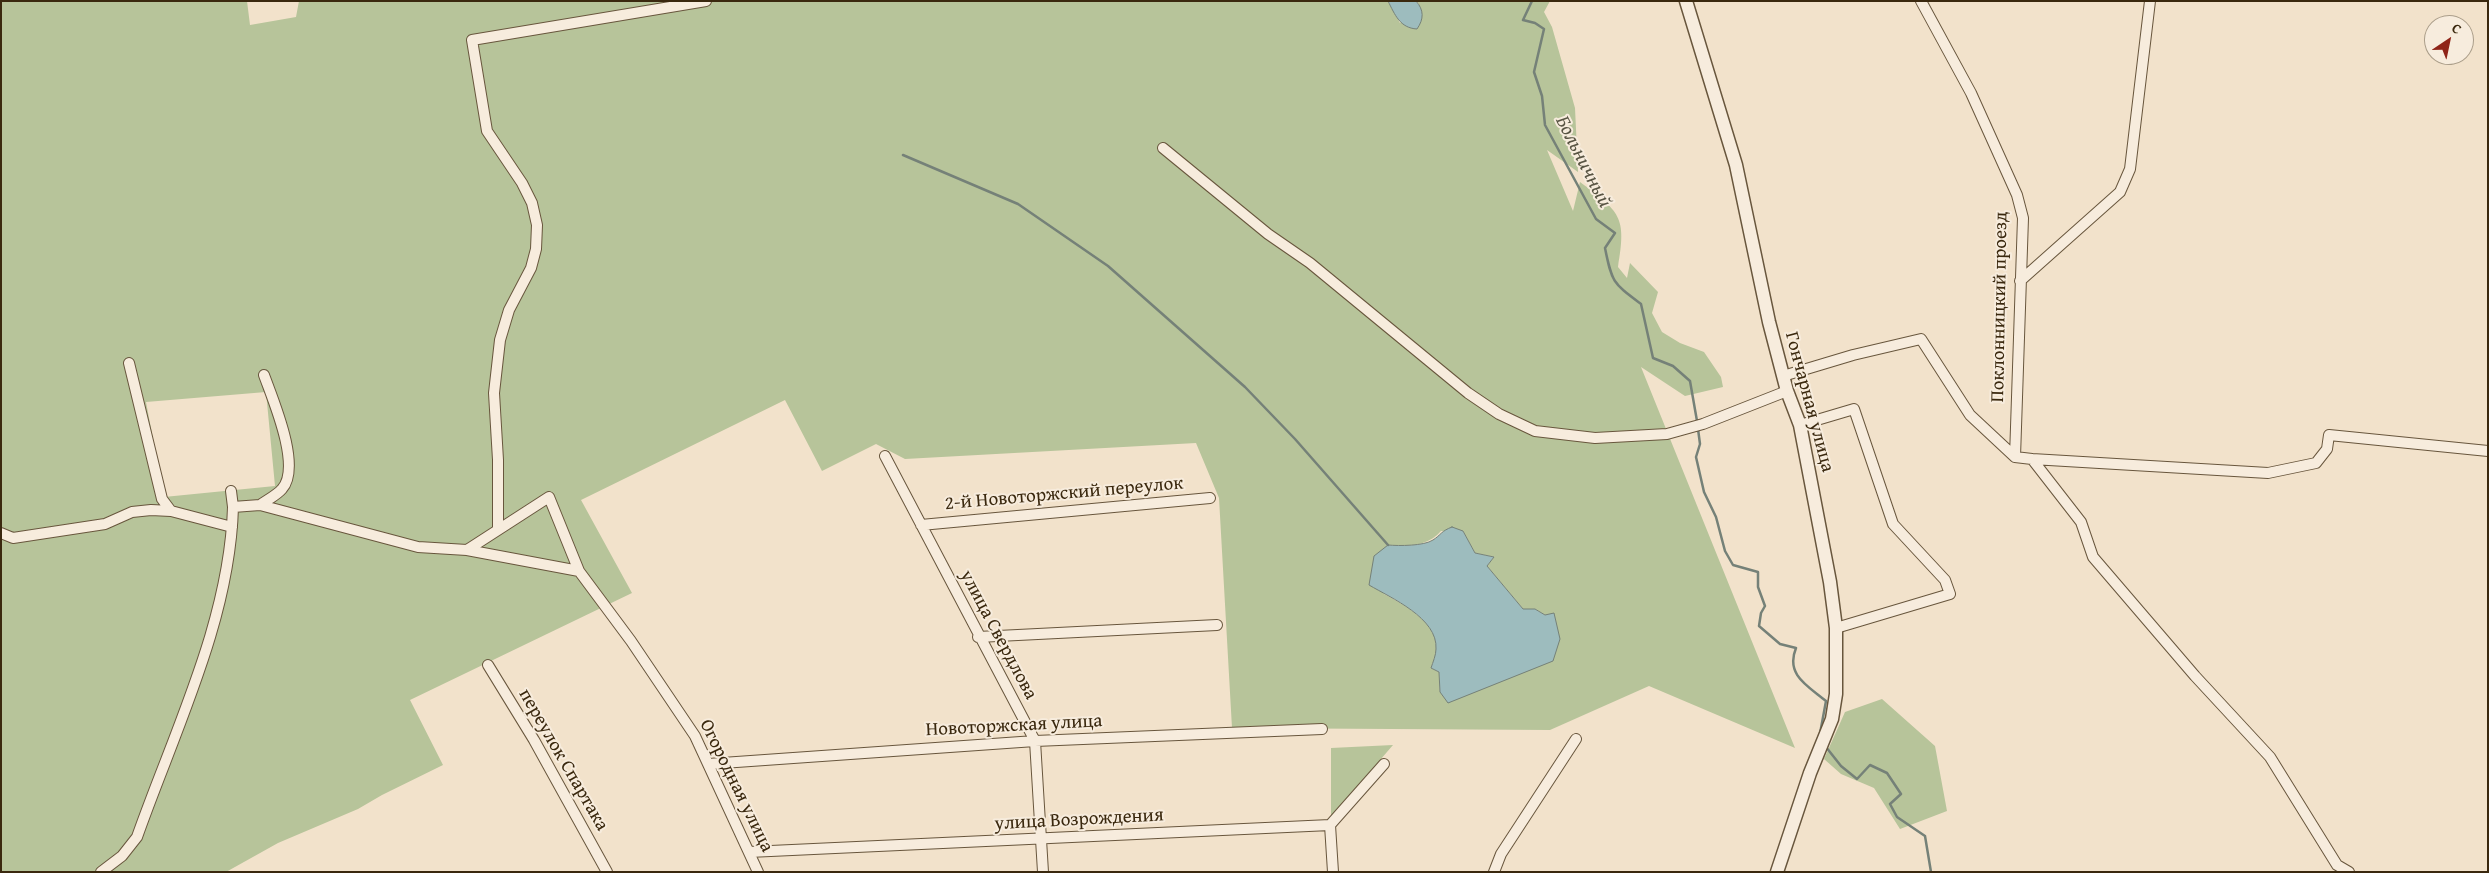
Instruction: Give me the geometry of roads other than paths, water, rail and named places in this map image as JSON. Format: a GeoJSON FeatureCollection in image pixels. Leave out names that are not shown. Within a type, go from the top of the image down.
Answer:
{"type":"FeatureCollection","features":[{"type":"Feature","properties":{"kind":"street"},"geometry":{"type":"LineString","coordinates":[[467,550],[498,528],[498,460],[494,393],[500,340],[509,310],[531,268],[536,249],[537,225],[532,203],[522,183],[488,131],[472,40],[706,1]]}},
{"type":"Feature","properties":{"kind":"street","name":"Гончарная улица"},"geometry":{"type":"LineString","coordinates":[[1686,1],[1736,165],[1783,376],[1800,425],[1830,582],[1836,628],[1836,694],[1832,719],[1777,872]]}},
{"type":"Feature","properties":{"kind":"street","name":"Поклонницкий проезд"},"geometry":{"type":"LineString","coordinates":[[1921,1],[1971,93],[2017,195],[2023,218],[2015,457]]}},
{"type":"Feature","properties":{"kind":"street"},"geometry":{"type":"LineString","coordinates":[[2020,281],[2120,192],[2130,169],[2150,1]]}},
{"type":"Feature","properties":{"kind":"street"},"geometry":{"type":"LineString","coordinates":[[1162,148],[1268,234],[1310,263],[1468,393],[1499,414],[1535,431],[1595,438],[1667,434],[1698,425],[1787,392]]}},
{"type":"Feature","properties":{"kind":"street"},"geometry":{"type":"LineString","coordinates":[[1783,376],[1852,355],[1921,339],[1970,415],[2015,457],[2032,459],[2268,473],[2316,463],[2327,449],[2329,435],[2488,451]]}},
{"type":"Feature","properties":{"kind":"street"},"geometry":{"type":"LineString","coordinates":[[128,363],[162,498],[171,511]]}},
{"type":"Feature","properties":{"kind":"street"},"geometry":{"type":"LineString","coordinates":[[260,505],[282,489],[288,480],[290,464],[279,419],[264,375]]}},
{"type":"Feature","properties":{"kind":"street"},"geometry":{"type":"LineString","coordinates":[[1800,425],[1854,409],[1893,524],[1945,580],[1950,594],[1836,628]]}},
{"type":"Feature","properties":{"kind":"street","name":"улица Свердлова"},"geometry":{"type":"LineString","coordinates":[[886,456],[978,637],[1035,741],[1043,872]]}},
{"type":"Feature","properties":{"kind":"street"},"geometry":{"type":"LineString","coordinates":[[2032,459],[2080,522],[2093,557],[2195,676],[2270,757],[2337,865],[2349,872]]}},
{"type":"Feature","properties":{"kind":"street"},"geometry":{"type":"LineString","coordinates":[[101,872],[122,856],[137,837],[204,658],[229,553],[233,507],[231,491]]}},
{"type":"Feature","properties":{"kind":"street","name":"Огородная улица"},"geometry":{"type":"LineString","coordinates":[[498,528],[549,497],[579,571],[631,641],[695,736],[758,872]]}},
{"type":"Feature","properties":{"kind":"street","name":"2-й Новоторжский переулок"},"geometry":{"type":"LineString","coordinates":[[921,525],[1210,498]]}},
{"type":"Feature","properties":{"kind":"street"},"geometry":{"type":"LineString","coordinates":[[233,507],[260,505],[418,546],[467,550],[579,571]]}},
{"type":"Feature","properties":{"kind":"street"},"geometry":{"type":"LineString","coordinates":[[1,533],[13,538],[106,524],[132,512],[151,510],[171,511],[232,527]]}},
{"type":"Feature","properties":{"kind":"street"},"geometry":{"type":"LineString","coordinates":[[978,637],[1217,625]]}},
{"type":"Feature","properties":{"kind":"street","name":"переулок Спартака"},"geometry":{"type":"LineString","coordinates":[[488,666],[534,740],[607,872]]}},
{"type":"Feature","properties":{"kind":"street","name":"Новоторжская улица"},"geometry":{"type":"LineString","coordinates":[[708,764],[1035,741],[1322,728]]}},
{"type":"Feature","properties":{"kind":"street"},"geometry":{"type":"LineString","coordinates":[[1494,872],[1501,854],[1576,739]]}},
{"type":"Feature","properties":{"kind":"street"},"geometry":{"type":"LineString","coordinates":[[1333,872],[1330,824],[1384,764]]}},
{"type":"Feature","properties":{"kind":"street","name":"улица Возрождения"},"geometry":{"type":"LineString","coordinates":[[749,852],[1041,840],[1330,824]]}},
{"type":"Feature","properties":{"kind":"water"},"geometry":{"type":"Polygon","coordinates":[[[1388,1],[1416,1],[1421,8],[1422,15],[1417,29],[1402,23],[1388,1]]]}},
{"type":"Feature","properties":{"kind":"water"},"geometry":{"type":"Polygon","coordinates":[[[1452,527],[1463,531],[1475,553],[1494,557],[1487,566],[1523,609],[1535,609],[1545,615],[1554,613],[1560,639],[1553,661],[1448,703],[1440,692],[1439,672],[1431,668],[1436,649],[1435,638],[1429,628],[1412,610],[1369,585],[1374,556],[1388,545],[1429,542],[1452,527]]]}},
{"type":"Feature","properties":{"kind":"waterway","name":"Больничный"},"geometry":{"type":"LineString","coordinates":[[1532,1],[1523,20],[1535,23],[1544,29],[1534,72],[1542,96],[1545,125],[1596,219],[1615,233],[1605,248],[1612,276],[1619,286],[1641,304],[1653,358],[1673,366],[1690,381],[1697,421]]}},
{"type":"Feature","properties":{"kind":"waterway"},"geometry":{"type":"LineString","coordinates":[[903,155],[1018,204],[1108,266],[1245,387],[1295,439],[1388,545]]}},
{"type":"Feature","properties":{"kind":"waterway","name":"Больничный"},"geometry":{"type":"LineString","coordinates":[[1698,429],[1700,444],[1696,457],[1704,492],[1716,517],[1725,551],[1733,565],[1758,572],[1758,587],[1765,606],[1761,613],[1759,626],[1780,644],[1796,648],[1793,657],[1796,673],[1806,685],[1826,701],[1819,739]]}},
{"type":"Feature","properties":{"kind":"waterway","name":"Больничный"},"geometry":{"type":"LineString","coordinates":[[1826,747],[1841,766],[1857,779],[1870,765],[1887,773],[1901,794],[1890,804],[1897,817],[1925,836],[1931,872]]}}]}
